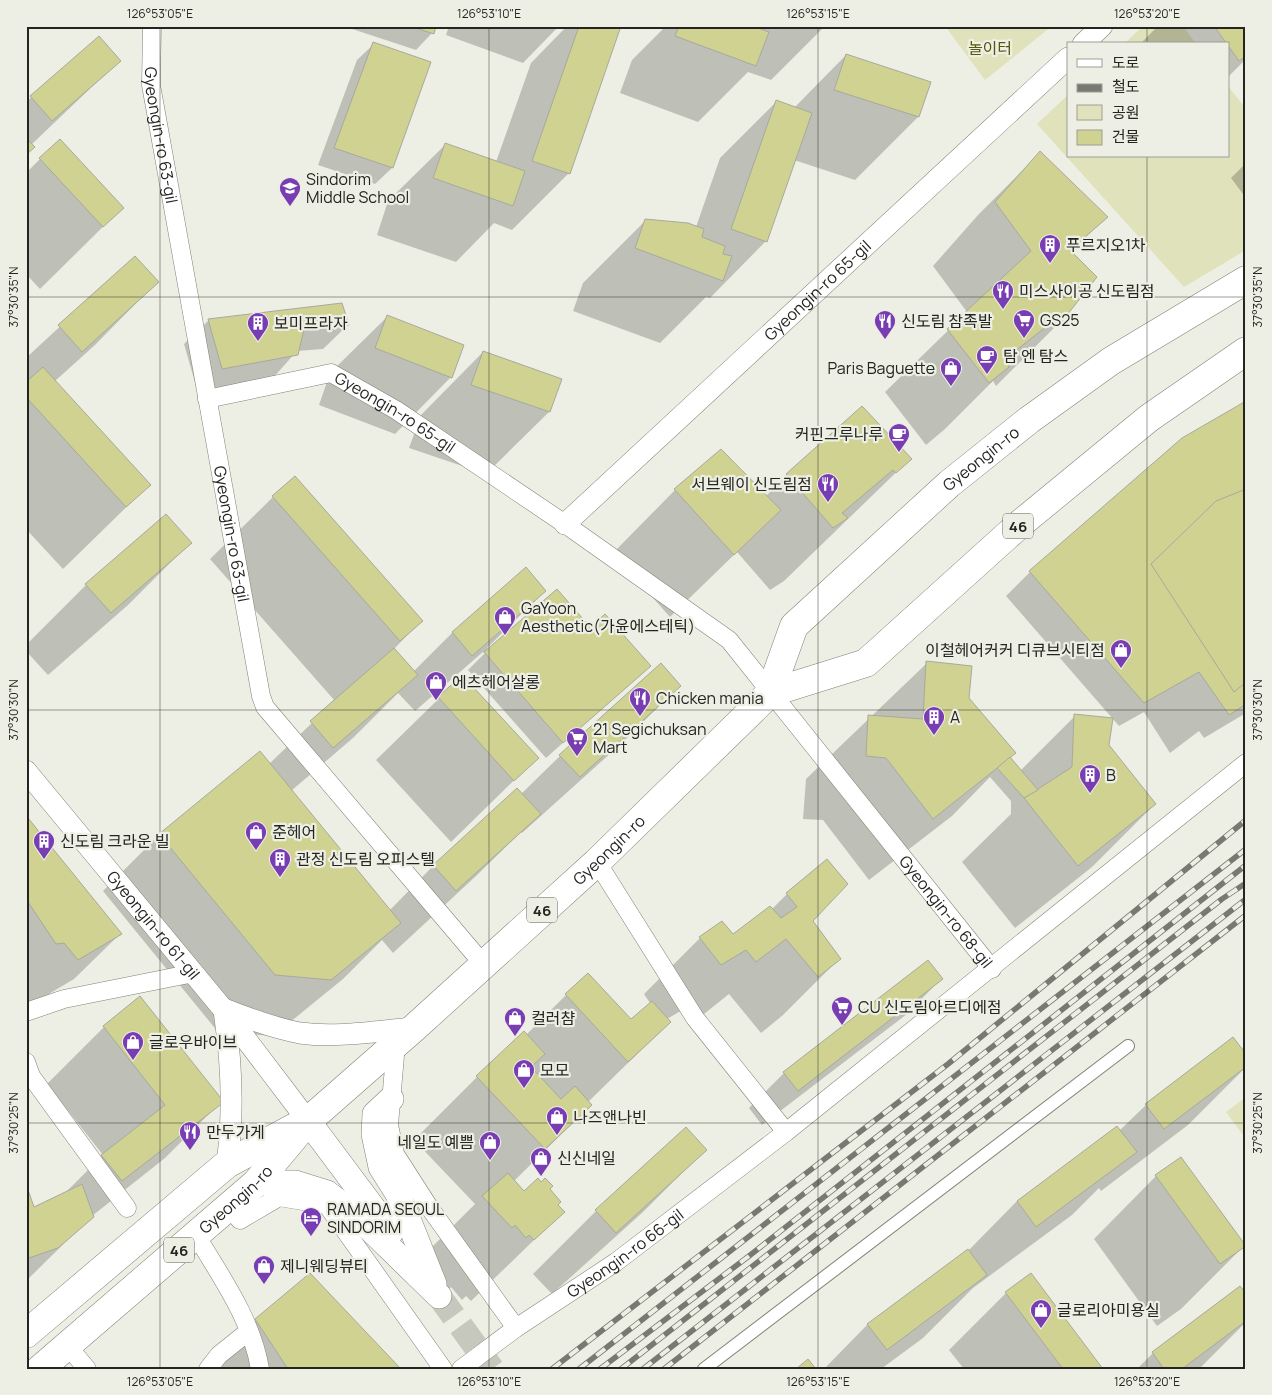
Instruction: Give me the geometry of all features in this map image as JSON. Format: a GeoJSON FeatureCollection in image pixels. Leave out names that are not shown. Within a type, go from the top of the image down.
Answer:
{"type":"FeatureCollection","features":[{"type":"Feature","properties":{"kind":"main road","name":"Gyeongin-ro"},"geometry":{"type":"LineString","coordinates":[[40,1369],[256,1183],[308,1121],[597,862],[770,693],[794,626],[949,484],[1029,420],[1111,361],[1246,280]]}},
{"type":"Feature","properties":{"kind":"main road","name":"Gyeongin-ro"},"geometry":{"type":"LineString","coordinates":[[770,693],[866,663],[1020,524],[1149,418],[1246,351]]}},
{"type":"Feature","properties":{"kind":"main road"},"geometry":{"type":"LineString","coordinates":[[391,1099],[375,1114],[374,1134],[381,1167],[398,1194],[439,1296]]}},
{"type":"Feature","properties":{"kind":"main road","name":"Gyeongin-ro"},"geometry":{"type":"LineString","coordinates":[[26,1334],[227,1164],[308,1121]]}},
{"type":"Feature","properties":{"kind":"main road"},"geometry":{"type":"LineString","coordinates":[[308,1121],[439,1296]]}},
{"type":"Feature","properties":{"kind":"main road"},"geometry":{"type":"LineString","coordinates":[[256,1183],[295,1183],[328,1193],[357,1216],[439,1296]]}},
{"type":"Feature","properties":{"kind":"street","name":"Gyeongin-ro 63-gil"},"geometry":{"type":"LineString","coordinates":[[152,26],[151,85],[258,685],[265,707],[484,965]]}},
{"type":"Feature","properties":{"kind":"street"},"geometry":{"type":"LineString","coordinates":[[1086,42],[1102,26]]}},
{"type":"Feature","properties":{"kind":"street","name":"Gyeongin-ro 65-gil"},"geometry":{"type":"LineString","coordinates":[[565,524],[1067,59]]}},
{"type":"Feature","properties":{"kind":"street","name":"Gyeongin-ro 65-gil"},"geometry":{"type":"LineString","coordinates":[[207,399],[331,373],[396,410],[565,524],[729,640],[770,693]]}},
{"type":"Feature","properties":{"kind":"street","name":"Gyeongin-ro 68-gil"},"geometry":{"type":"LineString","coordinates":[[770,693],[992,969],[1246,763]]}},
{"type":"Feature","properties":{"kind":"street","name":"Gyeongin-ro 61-gil"},"geometry":{"type":"LineString","coordinates":[[26,771],[194,973],[308,1121]]}},
{"type":"Feature","properties":{"kind":"street"},"geometry":{"type":"LineString","coordinates":[[597,862],[695,1018],[786,1132]]}},
{"type":"Feature","properties":{"kind":"street","name":"Gyeongin-ro 66-gil"},"geometry":{"type":"LineString","coordinates":[[462,1369],[516,1328],[616,1262],[786,1132],[992,969]]}},
{"type":"Feature","properties":{"kind":"street"},"geometry":{"type":"LineString","coordinates":[[26,1012],[64,999],[194,973]]}},
{"type":"Feature","properties":{"kind":"street"},"geometry":{"type":"LineString","coordinates":[[223,1009],[261,1024],[302,1033],[405,1036],[391,1099],[390,1125],[395,1154],[429,1207],[516,1328]]}},
{"type":"Feature","properties":{"kind":"street"},"geometry":{"type":"LineString","coordinates":[[223,1009],[231,1053],[233,1098],[227,1164]]}},
{"type":"Feature","properties":{"kind":"street"},"geometry":{"type":"LineString","coordinates":[[704,1369],[1128,1046]]}},
{"type":"Feature","properties":{"kind":"street"},"geometry":{"type":"LineString","coordinates":[[26,1062],[31,1076],[127,1208]]}},
{"type":"Feature","properties":{"kind":"street"},"geometry":{"type":"LineString","coordinates":[[228,1207],[240,1220],[279,1197],[327,1205],[443,1369]]}},
{"type":"Feature","properties":{"kind":"street"},"geometry":{"type":"LineString","coordinates":[[196,1235],[242,1313],[257,1349],[260,1369]]}},
{"type":"Feature","properties":{"kind":"street"},"geometry":{"type":"LineString","coordinates":[[208,1369],[219,1355],[249,1331]]}},
{"type":"Feature","properties":{"kind":"street"},"geometry":{"type":"LineString","coordinates":[[67,1345],[87,1369]]}},
{"type":"Feature","properties":{"kind":"green space","name":"놀이터"},"geometry":{"type":"Polygon","coordinates":[[[945,26],[1052,26],[985,80],[945,26]]]}},
{"type":"Feature","properties":{"kind":"green space"},"geometry":{"type":"Polygon","coordinates":[[[1143,26],[1183,26],[1195,42],[1126,42],[1143,26]]]}},
{"type":"Feature","properties":{"kind":"green space"},"geometry":{"type":"Polygon","coordinates":[[[1230,89],[1246,109],[1246,250],[1184,287],[1068,158],[1230,158],[1230,89]]]}},
{"type":"Feature","properties":{"kind":"green space"},"geometry":{"type":"Polygon","coordinates":[[[1067,96],[1067,157],[1037,124],[1067,96]]]}},
{"type":"Feature","properties":{"kind":"green space"},"geometry":{"type":"Polygon","coordinates":[[[1246,1097],[1246,1139],[1226,1112],[1246,1097]]]}},
{"type":"Feature","properties":{"kind":"building"},"geometry":{"type":"Polygon","coordinates":[[[410,26],[436,26],[434,34],[410,26]]]}},
{"type":"Feature","properties":{"kind":"building"},"geometry":{"type":"Polygon","coordinates":[[[579,26],[621,26],[570,174],[532,161],[579,26]]]}},
{"type":"Feature","properties":{"kind":"building"},"geometry":{"type":"Polygon","coordinates":[[[679,26],[753,26],[769,32],[756,66],[675,36],[679,26]]]}},
{"type":"Feature","properties":{"kind":"building"},"geometry":{"type":"Polygon","coordinates":[[[1214,26],[1246,26],[1246,56],[1239,61],[1230,48],[1230,42],[1225,42],[1214,26]]]}},
{"type":"Feature","properties":{"kind":"building"},"geometry":{"type":"Polygon","coordinates":[[[99,36],[121,61],[52,121],[30,96],[99,36]]]}},
{"type":"Feature","properties":{"kind":"building"},"geometry":{"type":"Polygon","coordinates":[[[373,42],[431,62],[393,168],[334,148],[373,42]]]}},
{"type":"Feature","properties":{"kind":"building"},"geometry":{"type":"Polygon","coordinates":[[[846,54],[931,82],[919,117],[834,90],[846,54]]]}},
{"type":"Feature","properties":{"kind":"building"},"geometry":{"type":"Polygon","coordinates":[[[776,100],[812,113],[767,242],[731,229],[776,100]]]}},
{"type":"Feature","properties":{"kind":"building"},"geometry":{"type":"Polygon","coordinates":[[[26,138],[35,147],[26,155],[26,138]]]}},
{"type":"Feature","properties":{"kind":"building"},"geometry":{"type":"Polygon","coordinates":[[[60,139],[124,208],[103,227],[39,158],[60,139]]]}},
{"type":"Feature","properties":{"kind":"building"},"geometry":{"type":"Polygon","coordinates":[[[445,143],[525,171],[513,206],[433,178],[445,143]]]}},
{"type":"Feature","properties":{"kind":"building","name":"푸르지오1차"},"geometry":{"type":"Polygon","coordinates":[[[1040,151],[1108,217],[1070,250],[1097,277],[1060,324],[1056,319],[1005,359],[1009,367],[989,383],[947,329],[1031,251],[995,202],[1040,151]]]}},
{"type":"Feature","properties":{"kind":"building"},"geometry":{"type":"Polygon","coordinates":[[[645,219],[688,223],[704,229],[702,237],[725,246],[723,254],[732,256],[723,281],[635,248],[645,219]]]}},
{"type":"Feature","properties":{"kind":"building"},"geometry":{"type":"Polygon","coordinates":[[[135,256],[159,282],[82,352],[58,325],[135,256]]]}},
{"type":"Feature","properties":{"kind":"building","name":"보미프라자"},"geometry":{"type":"Polygon","coordinates":[[[342,303],[349,325],[304,329],[298,355],[222,369],[208,319],[342,303]]]}},
{"type":"Feature","properties":{"kind":"building"},"geometry":{"type":"Polygon","coordinates":[[[387,315],[464,345],[452,378],[375,348],[387,315]]]}},
{"type":"Feature","properties":{"kind":"building"},"geometry":{"type":"Polygon","coordinates":[[[483,351],[562,379],[550,412],[471,385],[483,351]]]}},
{"type":"Feature","properties":{"kind":"building"},"geometry":{"type":"Polygon","coordinates":[[[43,367],[151,485],[126,507],[26,397],[26,382],[43,367]]]}},
{"type":"Feature","properties":{"kind":"building"},"geometry":{"type":"Polygon","coordinates":[[[1246,401],[1246,704],[1229,715],[1199,672],[1144,703],[1029,571],[1182,438],[1246,401]]]}},
{"type":"Feature","properties":{"kind":"building"},"geometry":{"type":"Polygon","coordinates":[[[862,406],[912,459],[896,473],[893,470],[842,513],[848,518],[833,528],[786,474],[862,406]]]}},
{"type":"Feature","properties":{"kind":"building"},"geometry":{"type":"Polygon","coordinates":[[[721,449],[781,510],[734,555],[674,489],[721,449]]]}},
{"type":"Feature","properties":{"kind":"building"},"geometry":{"type":"Polygon","coordinates":[[[295,476],[423,621],[400,641],[272,496],[295,476]]]}},
{"type":"Feature","properties":{"kind":"building"},"geometry":{"type":"Polygon","coordinates":[[[1246,489],[1246,682],[1234,692],[1151,564],[1216,501],[1246,489]]]}},
{"type":"Feature","properties":{"kind":"building"},"geometry":{"type":"Polygon","coordinates":[[[166,514],[192,543],[111,613],[85,584],[166,514]]]}},
{"type":"Feature","properties":{"kind":"building"},"geometry":{"type":"Polygon","coordinates":[[[526,567],[546,591],[472,656],[452,632],[526,567]]]}},
{"type":"Feature","properties":{"kind":"building"},"geometry":{"type":"Polygon","coordinates":[[[557,589],[590,627],[605,614],[651,666],[563,743],[484,652],[557,589]]]}},
{"type":"Feature","properties":{"kind":"building"},"geometry":{"type":"Polygon","coordinates":[[[394,648],[418,675],[333,748],[310,721],[394,648]]]}},
{"type":"Feature","properties":{"kind":"building","name":"A"},"geometry":{"type":"Polygon","coordinates":[[[926,661],[972,666],[969,698],[1016,753],[933,819],[886,758],[866,756],[868,715],[923,719],[926,661]]]}},
{"type":"Feature","properties":{"kind":"building"},"geometry":{"type":"Polygon","coordinates":[[[661,663],[681,686],[580,777],[559,755],[661,663]]]}},
{"type":"Feature","properties":{"kind":"building"},"geometry":{"type":"Polygon","coordinates":[[[462,675],[539,758],[514,781],[438,697],[462,675]]]}},
{"type":"Feature","properties":{"kind":"building","name":"B"},"geometry":{"type":"Polygon","coordinates":[[[1074,714],[1113,718],[1109,745],[1156,804],[1078,866],[1024,798],[1072,767],[1074,714]]]}},
{"type":"Feature","properties":{"kind":"building","name":"관정 신도림 오피스텔"},"geometry":{"type":"Polygon","coordinates":[[[260,751],[401,923],[331,980],[275,975],[159,834],[260,751]]]}},
{"type":"Feature","properties":{"kind":"building"},"geometry":{"type":"Polygon","coordinates":[[[1010,757],[1038,790],[1024,798],[997,768],[1010,757]]]}},
{"type":"Feature","properties":{"kind":"building"},"geometry":{"type":"Polygon","coordinates":[[[517,788],[541,814],[456,891],[433,865],[517,788]]]}},
{"type":"Feature","properties":{"kind":"building","name":"신도림 크라운 빌"},"geometry":{"type":"Polygon","coordinates":[[[28,818],[122,934],[78,960],[64,943],[56,944],[28,902],[26,902],[28,818]]]}},
{"type":"Feature","properties":{"kind":"building"},"geometry":{"type":"Polygon","coordinates":[[[827,859],[848,884],[813,921],[841,959],[818,977],[786,939],[756,962],[746,950],[721,965],[699,937],[722,921],[733,934],[770,906],[781,918],[797,907],[786,893],[827,859]]]}},
{"type":"Feature","properties":{"kind":"building"},"geometry":{"type":"Polygon","coordinates":[[[928,960],[943,979],[798,1091],[783,1072],[928,960]]]}},
{"type":"Feature","properties":{"kind":"building"},"geometry":{"type":"Polygon","coordinates":[[[588,973],[631,1019],[652,1001],[671,1022],[628,1062],[565,994],[588,973]]]}},
{"type":"Feature","properties":{"kind":"building"},"geometry":{"type":"Polygon","coordinates":[[[140,996],[224,1102],[122,1181],[101,1155],[165,1105],[103,1026],[140,996]]]}},
{"type":"Feature","properties":{"kind":"building"},"geometry":{"type":"Polygon","coordinates":[[[524,1031],[545,1054],[531,1067],[561,1099],[575,1086],[592,1105],[545,1149],[476,1076],[524,1031]]]}},
{"type":"Feature","properties":{"kind":"building"},"geometry":{"type":"Polygon","coordinates":[[[1233,1037],[1246,1054],[1246,1067],[1164,1129],[1145,1104],[1233,1037]]]}},
{"type":"Feature","properties":{"kind":"building"},"geometry":{"type":"Polygon","coordinates":[[[1117,1126],[1137,1152],[1036,1227],[1017,1201],[1117,1126]]]}},
{"type":"Feature","properties":{"kind":"building"},"geometry":{"type":"Polygon","coordinates":[[[686,1127],[707,1150],[616,1233],[595,1210],[686,1127]]]}},
{"type":"Feature","properties":{"kind":"building"},"geometry":{"type":"Polygon","coordinates":[[[1181,1157],[1246,1246],[1220,1264],[1155,1175],[1181,1157]]]}},
{"type":"Feature","properties":{"kind":"building"},"geometry":{"type":"Polygon","coordinates":[[[508,1173],[524,1191],[538,1178],[541,1182],[545,1178],[553,1186],[550,1189],[561,1202],[558,1205],[565,1212],[534,1240],[529,1235],[526,1238],[515,1225],[512,1228],[482,1196],[508,1173]]]}},
{"type":"Feature","properties":{"kind":"building"},"geometry":{"type":"Polygon","coordinates":[[[26,1184],[34,1207],[82,1184],[94,1217],[58,1248],[26,1259],[26,1184]]]}},
{"type":"Feature","properties":{"kind":"building"},"geometry":{"type":"Polygon","coordinates":[[[968,1249],[987,1275],[887,1350],[867,1324],[968,1249]]]}},
{"type":"Feature","properties":{"kind":"building"},"geometry":{"type":"Polygon","coordinates":[[[310,1273],[401,1369],[288,1369],[255,1319],[310,1273]]]}},
{"type":"Feature","properties":{"kind":"building"},"geometry":{"type":"Polygon","coordinates":[[[1031,1273],[1103,1369],[1063,1369],[1005,1292],[1031,1273]]]}},
{"type":"Feature","properties":{"kind":"building"},"geometry":{"type":"Polygon","coordinates":[[[1240,1286],[1246,1293],[1246,1321],[1182,1369],[1164,1369],[1152,1352],[1240,1286]]]}},
{"type":"Feature","properties":{"kind":"building"},"geometry":{"type":"Polygon","coordinates":[[[808,1359],[816,1369],[796,1369],[808,1359]]]}},
{"type":"Feature","properties":{"kind":"tunnel"},"geometry":{"type":"LineString","coordinates":[[439,1296],[492,1369]]}},
{"type":"Feature","properties":{"kind":"railway"},"geometry":{"type":"LineString","coordinates":[[552,1369],[948,1064],[1246,820]]}},
{"type":"Feature","properties":{"kind":"railway"},"geometry":{"type":"LineString","coordinates":[[579,1369],[1246,849]]}},
{"type":"Feature","properties":{"kind":"railway"},"geometry":{"type":"LineString","coordinates":[[600,1369],[749,1256],[1246,865]]}},
{"type":"Feature","properties":{"kind":"railway"},"geometry":{"type":"LineString","coordinates":[[621,1369],[1222,899],[1246,883]]}},
{"type":"Feature","properties":{"kind":"railway"},"geometry":{"type":"LineString","coordinates":[[643,1369],[1246,899]]}},
{"type":"Feature","properties":{"kind":"railway"},"geometry":{"type":"LineString","coordinates":[[664,1369],[1246,915]]}},
{"type":"Feature","properties":{"kind":"place","name":"Sindorim Middle School"},"geometry":{"type":"Point","coordinates":[290,207]}},
{"type":"Feature","properties":{"kind":"place","name":"푸르지오1차"},"geometry":{"type":"Point","coordinates":[1050,264]}},
{"type":"Feature","properties":{"kind":"place","name":"미스사이공 신도림점"},"geometry":{"type":"Point","coordinates":[1003,310]}},
{"type":"Feature","properties":{"kind":"place","name":"GS25"},"geometry":{"type":"Point","coordinates":[1024,339]}},
{"type":"Feature","properties":{"kind":"place","name":"신도림 참족발"},"geometry":{"type":"Point","coordinates":[885,340]}},
{"type":"Feature","properties":{"kind":"place","name":"보미프라자"},"geometry":{"type":"Point","coordinates":[258,342]}},
{"type":"Feature","properties":{"kind":"place","name":"탐 엔 탐스"},"geometry":{"type":"Point","coordinates":[987,375]}},
{"type":"Feature","properties":{"kind":"place","name":"Paris Baguette"},"geometry":{"type":"Point","coordinates":[951,387]}},
{"type":"Feature","properties":{"kind":"place","name":"커핀그루나루"},"geometry":{"type":"Point","coordinates":[899,453]}},
{"type":"Feature","properties":{"kind":"place","name":"서브웨이 신도림점"},"geometry":{"type":"Point","coordinates":[828,503]}},
{"type":"Feature","properties":{"kind":"place","name":"GaYoon Aesthetic(가윤에스테틱)"},"geometry":{"type":"Point","coordinates":[505,636]}},
{"type":"Feature","properties":{"kind":"place","name":"이철헤어커커 디큐브시티점"},"geometry":{"type":"Point","coordinates":[1121,669]}},
{"type":"Feature","properties":{"kind":"place","name":"에츠헤어살롱"},"geometry":{"type":"Point","coordinates":[436,701]}},
{"type":"Feature","properties":{"kind":"place","name":"Chicken mania"},"geometry":{"type":"Point","coordinates":[640,717]}},
{"type":"Feature","properties":{"kind":"place","name":"A"},"geometry":{"type":"Point","coordinates":[934,736]}},
{"type":"Feature","properties":{"kind":"place","name":"21 Segichuksan Mart"},"geometry":{"type":"Point","coordinates":[577,757]}},
{"type":"Feature","properties":{"kind":"place","name":"B"},"geometry":{"type":"Point","coordinates":[1090,794]}},
{"type":"Feature","properties":{"kind":"place","name":"준헤어"},"geometry":{"type":"Point","coordinates":[256,851]}},
{"type":"Feature","properties":{"kind":"place","name":"신도림 크라운 빌"},"geometry":{"type":"Point","coordinates":[44,860]}},
{"type":"Feature","properties":{"kind":"place","name":"관정 신도림 오피스텔"},"geometry":{"type":"Point","coordinates":[280,878]}},
{"type":"Feature","properties":{"kind":"place","name":"CU 신도림아르디에점"},"geometry":{"type":"Point","coordinates":[842,1026]}},
{"type":"Feature","properties":{"kind":"place","name":"컬러챰"},"geometry":{"type":"Point","coordinates":[515,1037]}},
{"type":"Feature","properties":{"kind":"place","name":"글로우바이브"},"geometry":{"type":"Point","coordinates":[133,1061]}},
{"type":"Feature","properties":{"kind":"place","name":"모모"},"geometry":{"type":"Point","coordinates":[524,1089]}},
{"type":"Feature","properties":{"kind":"place","name":"나즈앤나빈"},"geometry":{"type":"Point","coordinates":[557,1136]}},
{"type":"Feature","properties":{"kind":"place","name":"만두가게"},"geometry":{"type":"Point","coordinates":[190,1151]}},
{"type":"Feature","properties":{"kind":"place","name":"네일도 예쁨"},"geometry":{"type":"Point","coordinates":[490,1161]}},
{"type":"Feature","properties":{"kind":"place","name":"신신네일"},"geometry":{"type":"Point","coordinates":[541,1177]}},
{"type":"Feature","properties":{"kind":"place","name":"RAMADA SEOUL SINDORIM"},"geometry":{"type":"Point","coordinates":[311,1237]}},
{"type":"Feature","properties":{"kind":"place","name":"제니웨딩뷰티"},"geometry":{"type":"Point","coordinates":[264,1285]}},
{"type":"Feature","properties":{"kind":"place","name":"글로리아미용실"},"geometry":{"type":"Point","coordinates":[1041,1329]}}]}
